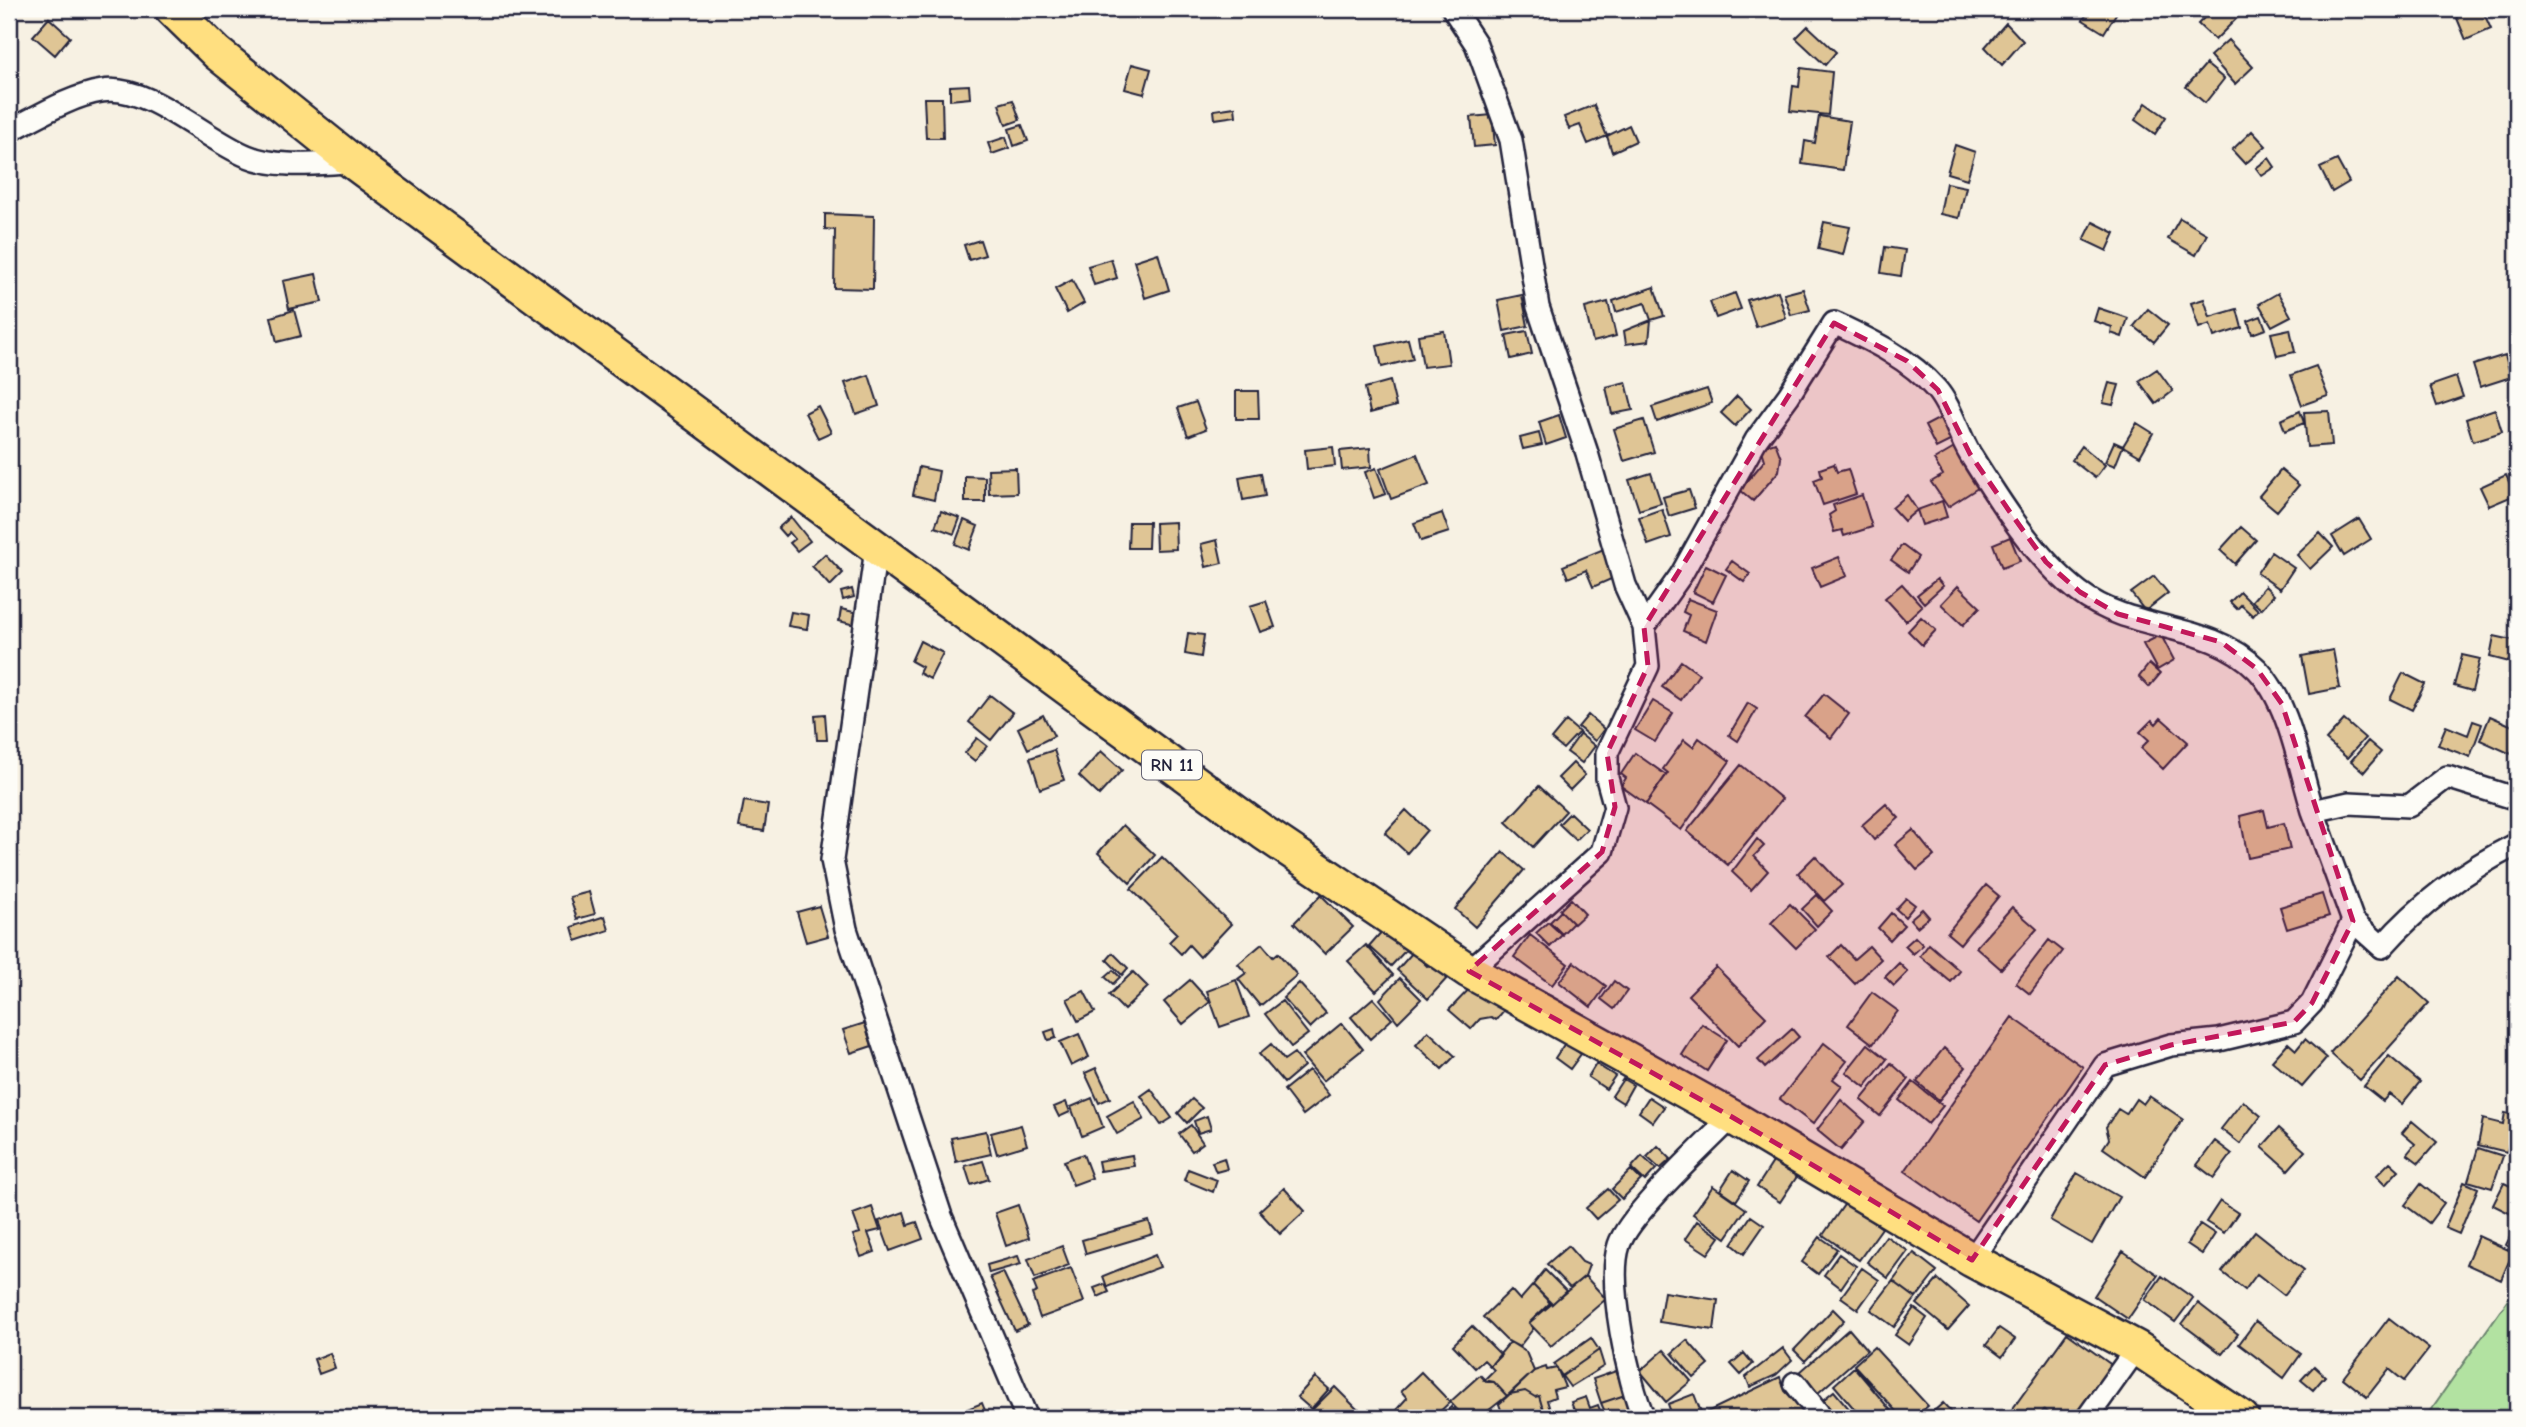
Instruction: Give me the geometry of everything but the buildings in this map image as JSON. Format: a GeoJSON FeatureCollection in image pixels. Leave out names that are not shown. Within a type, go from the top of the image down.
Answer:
{"type":"FeatureCollection","features":[{"type":"Feature","properties":{"kind":"main road","name":"RN 11"},"geometry":{"type":"LineString","coordinates":[[172,9],[217,53],[353,162],[876,550],[1264,833],[1469,971],[1732,1117],[1972,1260],[2137,1348],[2242,1418]]}},
{"type":"Feature","properties":{"kind":"street"},"geometry":{"type":"LineString","coordinates":[[1453,9],[1476,44],[1511,141],[1538,307],[1587,453],[1625,585],[1644,627],[1648,666],[1607,753],[1607,778],[1615,807],[1602,852],[1469,971]]}},
{"type":"Feature","properties":{"kind":"street"},"geometry":{"type":"LineString","coordinates":[[9,131],[83,96],[103,90],[118,90],[171,112],[207,137],[249,157],[290,163],[353,162]]}},
{"type":"Feature","properties":{"kind":"street"},"geometry":{"type":"LineString","coordinates":[[1644,627],[1681,575],[1756,440],[1790,395],[1834,323],[1907,361],[1938,390],[1970,454],[2012,515],[2046,562],[2080,592],[2118,614],[2221,642],[2257,669],[2281,704],[2313,811],[2353,921],[2382,947],[2403,922],[2445,888],[2517,844]]}},
{"type":"Feature","properties":{"kind":"street"},"geometry":{"type":"LineString","coordinates":[[876,550],[832,860],[846,929],[941,1216],[1027,1418]]}},
{"type":"Feature","properties":{"kind":"street"},"geometry":{"type":"LineString","coordinates":[[2313,811],[2349,803],[2409,806],[2447,777],[2517,799]]}},
{"type":"Feature","properties":{"kind":"street"},"geometry":{"type":"LineString","coordinates":[[1972,1260],[2105,1065],[2171,1045],[2219,1040],[2294,1022],[2312,1003],[2353,921]]}},
{"type":"Feature","properties":{"kind":"street"},"geometry":{"type":"LineString","coordinates":[[1644,1418],[1635,1398],[1616,1286],[1619,1245],[1639,1214],[1732,1117]]}},
{"type":"Feature","properties":{"kind":"street"},"geometry":{"type":"LineString","coordinates":[[2087,1418],[2137,1348]]}},
{"type":"Feature","properties":{"kind":"street"},"geometry":{"type":"LineString","coordinates":[[1794,1383],[1822,1418]]}},
{"type":"Feature","properties":{"kind":"highlighted area"},"geometry":{"type":"Polygon","coordinates":[[[1834,323],[1907,361],[1938,390],[1970,454],[2012,515],[2046,562],[2080,592],[2118,614],[2221,642],[2257,669],[2282,704],[2353,921],[2312,1003],[2294,1022],[2171,1045],[2105,1065],[1972,1260],[1732,1117],[1469,971],[1602,852],[1615,807],[1607,753],[1648,666],[1644,627],[1834,323]]]}},
{"type":"Feature","properties":{"kind":"green space"},"geometry":{"type":"Polygon","coordinates":[[[2510,1297],[2517,1302],[2517,1418],[2425,1418],[2510,1297]]]}}]}
